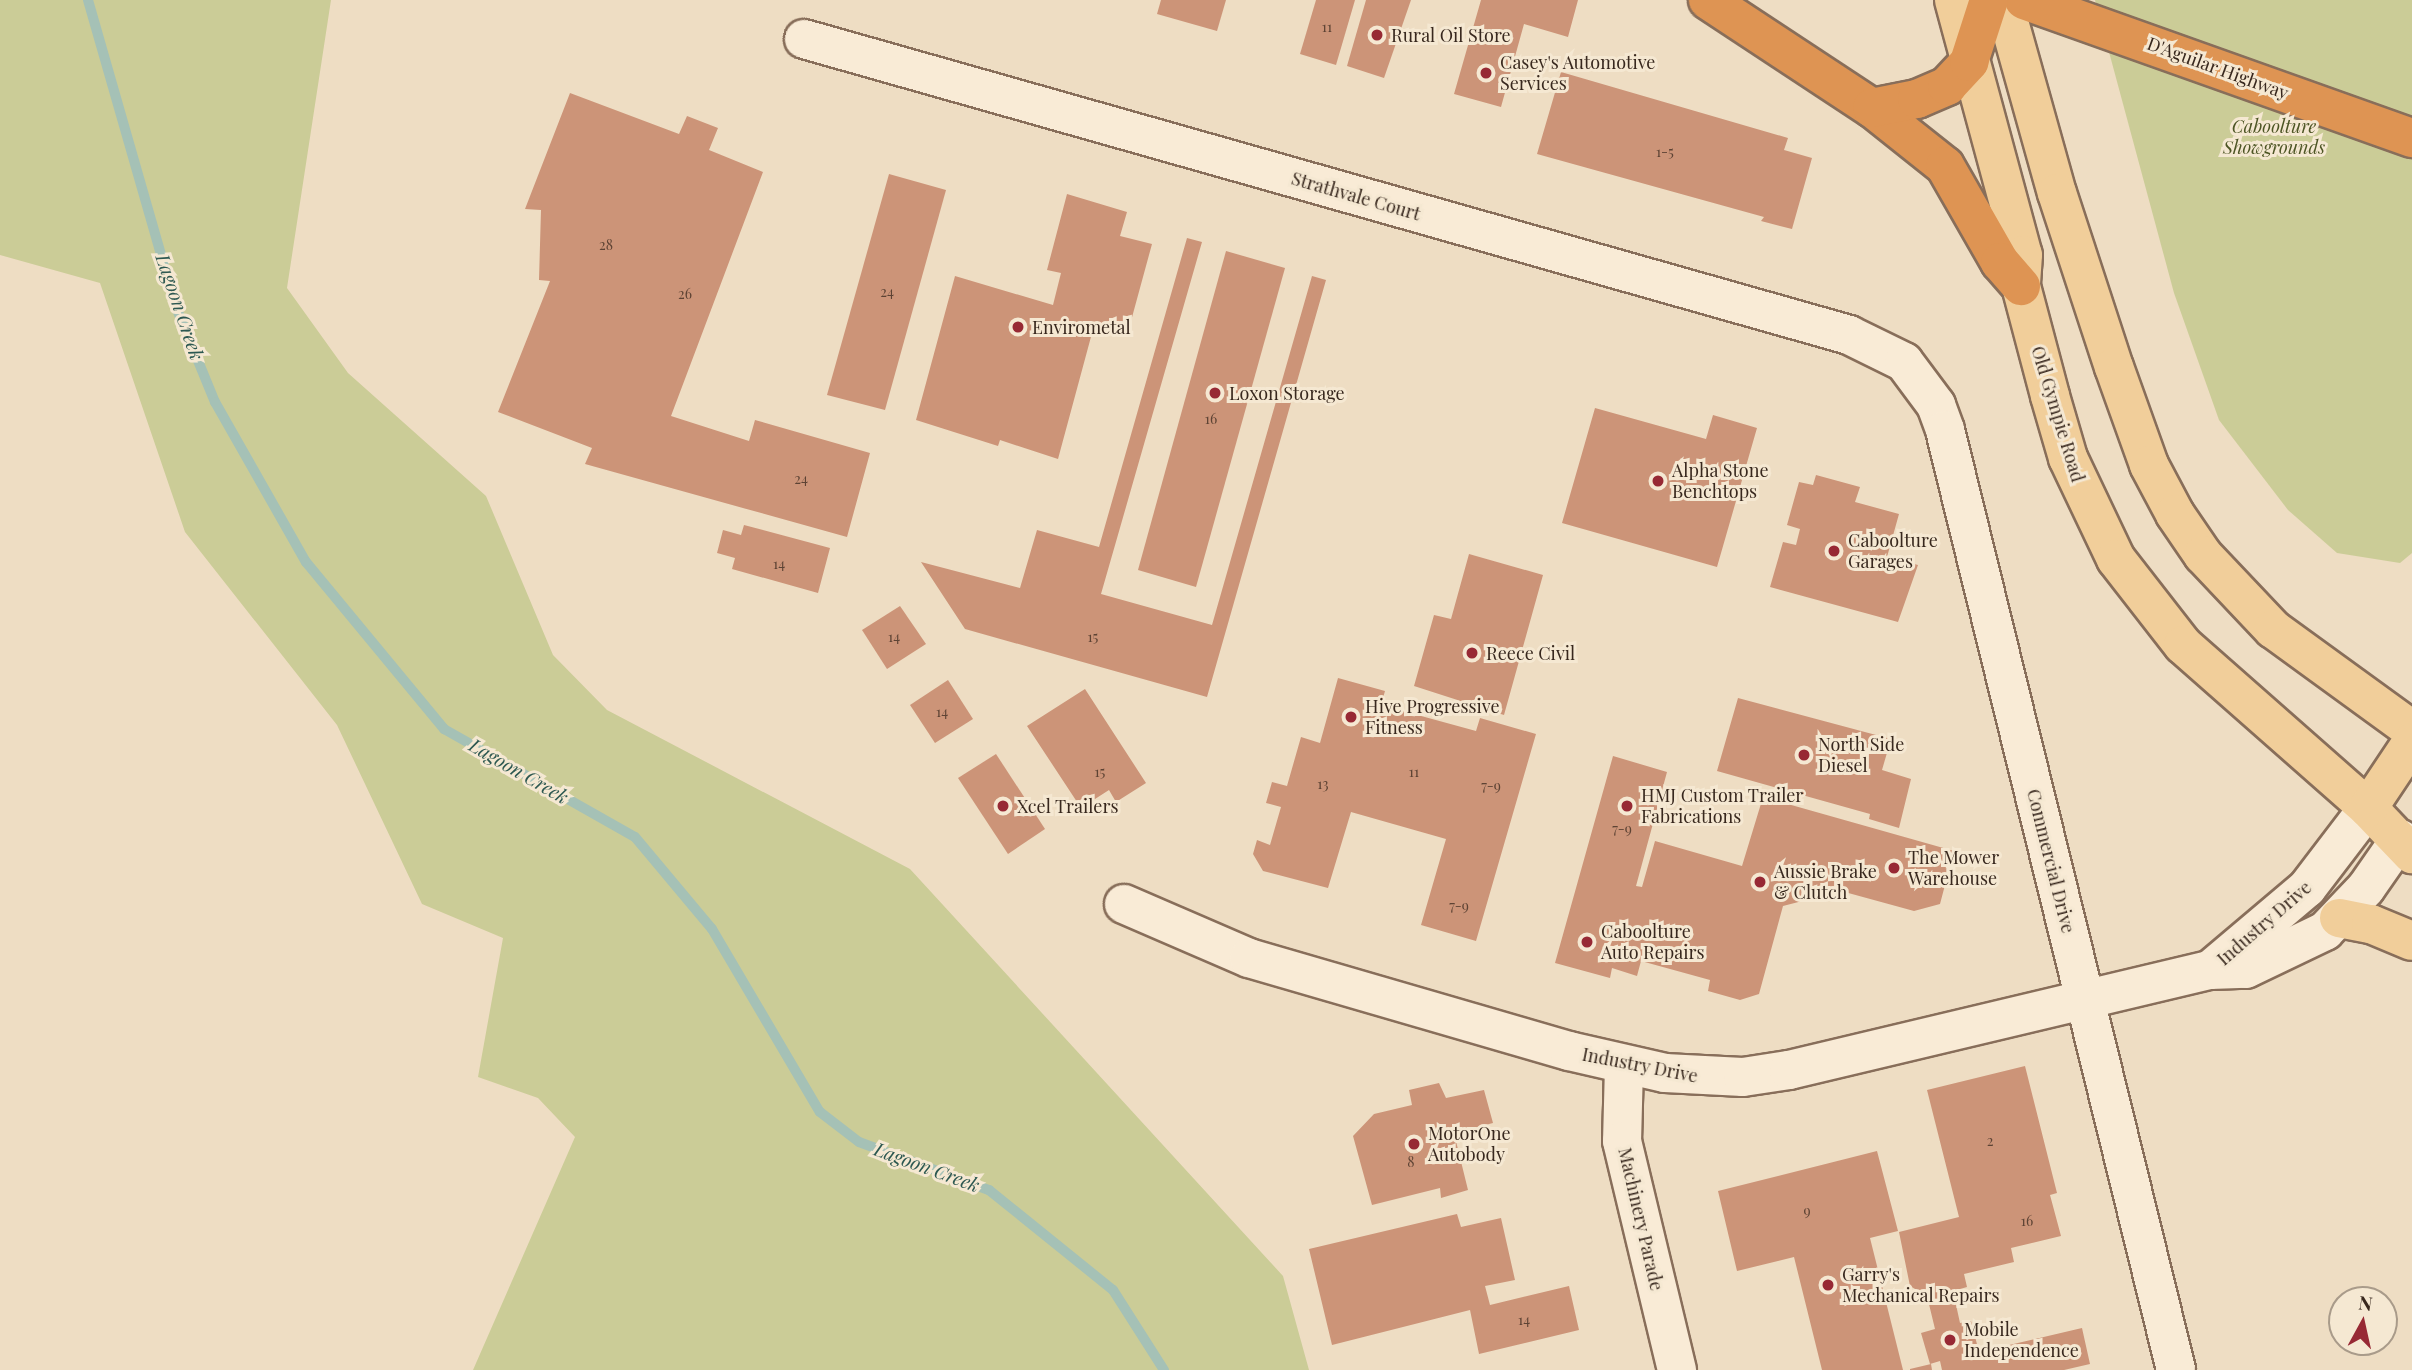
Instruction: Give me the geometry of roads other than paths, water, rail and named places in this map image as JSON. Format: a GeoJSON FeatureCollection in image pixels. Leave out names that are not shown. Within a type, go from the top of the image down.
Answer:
{"type":"FeatureCollection","features":[{"type":"Feature","properties":{"kind":"highway"},"geometry":{"type":"LineString","coordinates":[[1708,0],[1872,108],[1945,166],[2000,262],[2021,286]]}},
{"type":"Feature","properties":{"kind":"highway"},"geometry":{"type":"LineString","coordinates":[[1872,108],[1917,99],[1947,86],[1969,62],[1989,0]]}},
{"type":"Feature","properties":{"kind":"highway","name":"D'Aguilar Highway"},"geometry":{"type":"LineString","coordinates":[[2024,0],[2412,138]]}},
{"type":"Feature","properties":{"kind":"main road","name":"Old Gympie Road"},"geometry":{"type":"LineString","coordinates":[[1954,0],[2023,255],[2021,286],[2068,458],[2116,559],[2183,645],[2368,807],[2408,838]]}},
{"type":"Feature","properties":{"kind":"main road"},"geometry":{"type":"LineString","coordinates":[[2003,0],[2057,193],[2114,367],[2149,465],[2175,514],[2203,555],[2273,629],[2412,730]]}},
{"type":"Feature","properties":{"kind":"main road"},"geometry":{"type":"LineString","coordinates":[[2368,807],[2412,742]]}},
{"type":"Feature","properties":{"kind":"main road"},"geometry":{"type":"LineString","coordinates":[[2339,918],[2371,923],[2412,941]]}},
{"type":"Feature","properties":{"kind":"street","name":"Strathvale Court"},"geometry":{"type":"LineString","coordinates":[[804,38],[1849,335],[1904,362]]}},
{"type":"Feature","properties":{"kind":"street","name":"Commercial Drive"},"geometry":{"type":"LineString","coordinates":[[1904,362],[1936,405],[1945,430],[2176,1370]]}},
{"type":"Feature","properties":{"kind":"street","name":"Industry Drive"},"geometry":{"type":"LineString","coordinates":[[2210,970],[2307,888],[2368,807]]}},
{"type":"Feature","properties":{"kind":"street","name":"Industry Drive"},"geometry":{"type":"LineString","coordinates":[[1124,904],[1249,958],[1623,1066],[1705,1078],[1744,1077],[1789,1070],[2210,970],[2246,969],[2277,958],[2308,942],[2339,918],[2408,838]]}},
{"type":"Feature","properties":{"kind":"street","name":"Machinery Parade"},"geometry":{"type":"LineString","coordinates":[[1623,1066],[1622,1141],[1677,1370]]}},
{"type":"Feature","properties":{"kind":"waterway","name":"Lagoon Creek"},"geometry":{"type":"LineString","coordinates":[[88,0],[176,307],[215,402],[306,562],[444,729],[635,837],[712,929],[820,1112],[859,1142],[989,1190],[1113,1290],[1164,1370]]}},
{"type":"Feature","properties":{"kind":"place","name":"Rural Oil Store"},"geometry":{"type":"Point","coordinates":[1377,35]}},
{"type":"Feature","properties":{"kind":"place","name":"Casey's Automotive Services"},"geometry":{"type":"Point","coordinates":[1486,73]}},
{"type":"Feature","properties":{"kind":"place","name":"Envirometal"},"geometry":{"type":"Point","coordinates":[1018,327]}},
{"type":"Feature","properties":{"kind":"place","name":"Loxon Storage"},"geometry":{"type":"Point","coordinates":[1215,393]}},
{"type":"Feature","properties":{"kind":"place","name":"Alpha Stone Benchtops"},"geometry":{"type":"Point","coordinates":[1658,481]}},
{"type":"Feature","properties":{"kind":"place","name":"Caboolture Garages"},"geometry":{"type":"Point","coordinates":[1834,551]}},
{"type":"Feature","properties":{"kind":"place","name":"Reece Civil"},"geometry":{"type":"Point","coordinates":[1472,653]}},
{"type":"Feature","properties":{"kind":"place","name":"Hive Progressive Fitness"},"geometry":{"type":"Point","coordinates":[1351,717]}},
{"type":"Feature","properties":{"kind":"place","name":"North Side Diesel"},"geometry":{"type":"Point","coordinates":[1804,755]}},
{"type":"Feature","properties":{"kind":"place","name":"Xcel Trailers"},"geometry":{"type":"Point","coordinates":[1003,806]}},
{"type":"Feature","properties":{"kind":"place","name":"HMJ Custom Trailer Fabrications"},"geometry":{"type":"Point","coordinates":[1627,806]}},
{"type":"Feature","properties":{"kind":"place","name":"The Mower Warehouse"},"geometry":{"type":"Point","coordinates":[1894,868]}},
{"type":"Feature","properties":{"kind":"place","name":"Aussie Brake & Clutch"},"geometry":{"type":"Point","coordinates":[1760,882]}},
{"type":"Feature","properties":{"kind":"place","name":"Caboolture Auto Repairs"},"geometry":{"type":"Point","coordinates":[1587,942]}},
{"type":"Feature","properties":{"kind":"place","name":"MotorOne Autobody"},"geometry":{"type":"Point","coordinates":[1414,1144]}},
{"type":"Feature","properties":{"kind":"place","name":"Garry's Mechanical Repairs"},"geometry":{"type":"Point","coordinates":[1828,1285]}},
{"type":"Feature","properties":{"kind":"place","name":"Mobile Independence"},"geometry":{"type":"Point","coordinates":[1950,1340]}},
{"type":"Feature","properties":{"kind":"park label","name":"Caboolture Showgrounds"},"geometry":{"type":"Point","coordinates":[2274,137]}}]}
